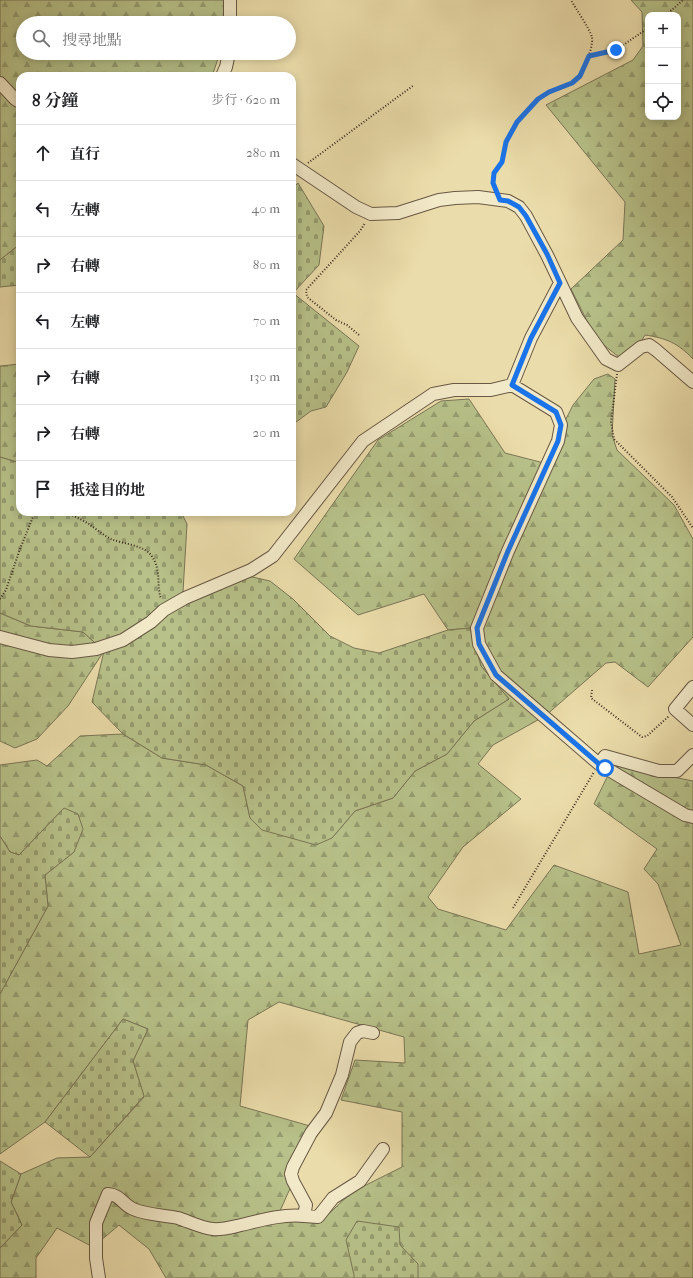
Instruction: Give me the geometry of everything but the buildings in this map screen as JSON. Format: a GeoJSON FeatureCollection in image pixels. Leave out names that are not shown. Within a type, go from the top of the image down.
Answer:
{"type":"FeatureCollection","features":[{"type":"Feature","properties":{"kind":"street"},"geometry":{"type":"LineString","coordinates":[[230,0],[230,16]]}},
{"type":"Feature","properties":{"kind":"street"},"geometry":{"type":"LineString","coordinates":[[224,72],[228,60]]}},
{"type":"Feature","properties":{"kind":"street"},"geometry":{"type":"LineString","coordinates":[[0,83],[16,100]]}},
{"type":"Feature","properties":{"kind":"street"},"geometry":{"type":"LineString","coordinates":[[296,167],[356,207],[371,214],[398,213],[439,200],[455,198],[478,198],[508,201],[519,207],[526,216],[547,254],[577,318],[606,359],[618,365],[641,346],[649,346],[656,350],[693,382]]}},
{"type":"Feature","properties":{"kind":"street"},"geometry":{"type":"LineString","coordinates":[[512,385],[531,338],[560,283]]}},
{"type":"Feature","properties":{"kind":"street"},"geometry":{"type":"LineString","coordinates":[[0,636],[49,650],[72,652],[96,649],[123,640],[151,622],[164,610],[186,598],[251,570],[273,556],[362,441],[432,394],[454,390],[491,390],[512,385],[556,412],[561,425],[558,441],[508,551],[477,628],[479,644],[496,675],[599,764],[686,815],[693,817]]}},
{"type":"Feature","properties":{"kind":"street"},"geometry":{"type":"LineString","coordinates":[[693,687],[675,709],[693,725]]}},
{"type":"Feature","properties":{"kind":"street"},"geometry":{"type":"LineString","coordinates":[[599,764],[606,756],[659,771],[677,770],[693,755]]}},
{"type":"Feature","properties":{"kind":"street"},"geometry":{"type":"LineString","coordinates":[[304,1216],[306,1205],[293,1181],[293,1167],[311,1133],[326,1113],[342,1075],[350,1042],[357,1033],[363,1031],[373,1033]]}},
{"type":"Feature","properties":{"kind":"street"},"geometry":{"type":"LineString","coordinates":[[99,1278],[96,1258],[96,1223],[108,1194],[114,1194],[120,1197],[132,1208],[144,1212],[177,1218],[214,1229],[291,1214],[318,1217],[333,1198],[360,1181],[383,1149]]}},
{"type":"Feature","properties":{"kind":"path"},"geometry":{"type":"LineString","coordinates":[[500,200],[493,183],[494,173],[502,162],[506,142],[517,122],[538,99],[549,92],[572,83],[580,76],[589,56],[592,38],[571,0]]}},
{"type":"Feature","properties":{"kind":"path"},"geometry":{"type":"LineString","coordinates":[[669,12],[683,0]]}},
{"type":"Feature","properties":{"kind":"path"},"geometry":{"type":"LineString","coordinates":[[589,56],[616,50],[645,30]]}},
{"type":"Feature","properties":{"kind":"path"},"geometry":{"type":"LineString","coordinates":[[296,167],[414,85]]}},
{"type":"Feature","properties":{"kind":"path"},"geometry":{"type":"LineString","coordinates":[[359,335],[347,325],[336,320],[307,297],[306,290],[360,231],[371,214]]}},
{"type":"Feature","properties":{"kind":"path"},"geometry":{"type":"LineString","coordinates":[[618,365],[611,422],[614,439],[672,497],[693,528]]}},
{"type":"Feature","properties":{"kind":"path"},"geometry":{"type":"LineString","coordinates":[[0,599],[6,590],[33,516]]}},
{"type":"Feature","properties":{"kind":"path"},"geometry":{"type":"LineString","coordinates":[[74,516],[112,539],[143,550],[151,555],[159,573],[158,591],[164,610]]}},
{"type":"Feature","properties":{"kind":"path"},"geometry":{"type":"LineString","coordinates":[[592,690],[591,698],[642,737],[647,736],[675,709]]}},
{"type":"Feature","properties":{"kind":"path"},"geometry":{"type":"LineString","coordinates":[[513,908],[599,764]]}},
{"type":"Feature","properties":{"kind":"green space"},"geometry":{"type":"Polygon","coordinates":[[[0,0],[224,0],[223,16],[16,16],[16,60],[218,60],[213,72],[16,72],[16,247],[0,260],[0,0]]]}},
{"type":"Feature","properties":{"kind":"green space"},"geometry":{"type":"Polygon","coordinates":[[[631,0],[693,0],[693,359],[677,345],[671,342],[645,335],[628,364],[596,339],[571,289],[623,240],[625,202],[546,105],[633,60],[643,46],[642,12],[631,0]]]}},
{"type":"Feature","properties":{"kind":"green space"},"geometry":{"type":"Polygon","coordinates":[[[298,183],[324,226],[319,265],[296,290],[296,185],[298,183]]]}},
{"type":"Feature","properties":{"kind":"green space"},"geometry":{"type":"Polygon","coordinates":[[[16,247],[16,285],[0,287],[0,260],[16,247]]]}},
{"type":"Feature","properties":{"kind":"green space"},"geometry":{"type":"Polygon","coordinates":[[[296,295],[359,346],[347,372],[326,407],[311,411],[296,422],[296,295]]]}},
{"type":"Feature","properties":{"kind":"green space"},"geometry":{"type":"Polygon","coordinates":[[[16,364],[16,462],[0,457],[0,366],[16,364]]]}},
{"type":"Feature","properties":{"kind":"green space"},"geometry":{"type":"Polygon","coordinates":[[[608,374],[615,379],[612,435],[617,450],[674,505],[693,539],[693,637],[648,687],[615,662],[606,663],[545,716],[493,745],[478,764],[521,799],[463,847],[428,897],[438,909],[506,930],[554,865],[628,892],[639,954],[681,945],[658,884],[644,869],[657,849],[594,804],[613,765],[693,781],[693,1278],[166,1278],[149,1249],[119,1225],[93,1247],[57,1228],[36,1258],[36,1278],[0,1278],[0,1248],[22,1225],[11,1202],[21,1174],[57,1158],[90,1157],[144,1097],[133,1061],[148,1029],[123,1019],[45,1122],[0,1154],[0,994],[48,906],[45,875],[74,852],[64,808],[19,855],[10,852],[0,836],[0,765],[37,760],[47,766],[80,736],[123,734],[162,758],[206,765],[243,786],[250,818],[332,838],[355,811],[393,798],[415,771],[447,754],[474,721],[509,699],[481,666],[470,628],[448,630],[424,594],[358,615],[294,559],[378,440],[441,401],[469,399],[505,453],[544,463],[573,405],[594,379],[608,374]],[[279,1002],[248,1020],[240,1106],[317,1128],[280,1211],[319,1223],[352,1192],[402,1167],[402,1112],[341,1100],[355,1060],[405,1063],[404,1037],[279,1002]]]}},
{"type":"Feature","properties":{"kind":"green space"},"geometry":{"type":"Polygon","coordinates":[[[0,457],[16,462],[16,516],[183,516],[187,524],[183,592],[194,600],[248,576],[270,581],[293,599],[330,636],[354,648],[379,653],[448,630],[470,628],[481,666],[509,699],[474,721],[447,754],[415,771],[393,798],[355,811],[332,838],[316,845],[262,830],[250,818],[243,786],[206,765],[162,758],[123,734],[92,702],[104,651],[83,632],[31,626],[0,613],[0,457]]]}},
{"type":"Feature","properties":{"kind":"green space"},"geometry":{"type":"Polygon","coordinates":[[[0,613],[31,626],[83,632],[104,651],[68,706],[37,739],[15,748],[0,741],[0,613]]]}},
{"type":"Feature","properties":{"kind":"green space"},"geometry":{"type":"Polygon","coordinates":[[[64,808],[78,814],[83,829],[74,852],[45,875],[48,906],[0,994],[0,836],[10,852],[19,855],[64,808]]]}},
{"type":"Feature","properties":{"kind":"green space"},"geometry":{"type":"Polygon","coordinates":[[[123,1019],[148,1029],[133,1061],[144,1096],[90,1157],[45,1122],[123,1019]]]}},
{"type":"Feature","properties":{"kind":"green space"},"geometry":{"type":"Polygon","coordinates":[[[0,1161],[21,1174],[11,1202],[22,1225],[0,1248],[0,1161]]]}},
{"type":"Feature","properties":{"kind":"green space"},"geometry":{"type":"Polygon","coordinates":[[[357,1221],[399,1227],[400,1245],[418,1264],[418,1278],[354,1278],[346,1240],[357,1221]]]}},
{"type":"Feature","properties":{"kind":"route"},"geometry":{"type":"LineString","coordinates":[[605,768],[496,675],[479,644],[477,628],[508,551],[558,441],[561,425],[556,412],[512,385],[531,338],[560,283],[547,254],[526,216],[519,207],[508,201],[500,200],[493,183],[494,173],[502,162],[506,142],[517,122],[538,99],[549,92],[572,83],[580,76],[589,56],[616,50]]}}]}
